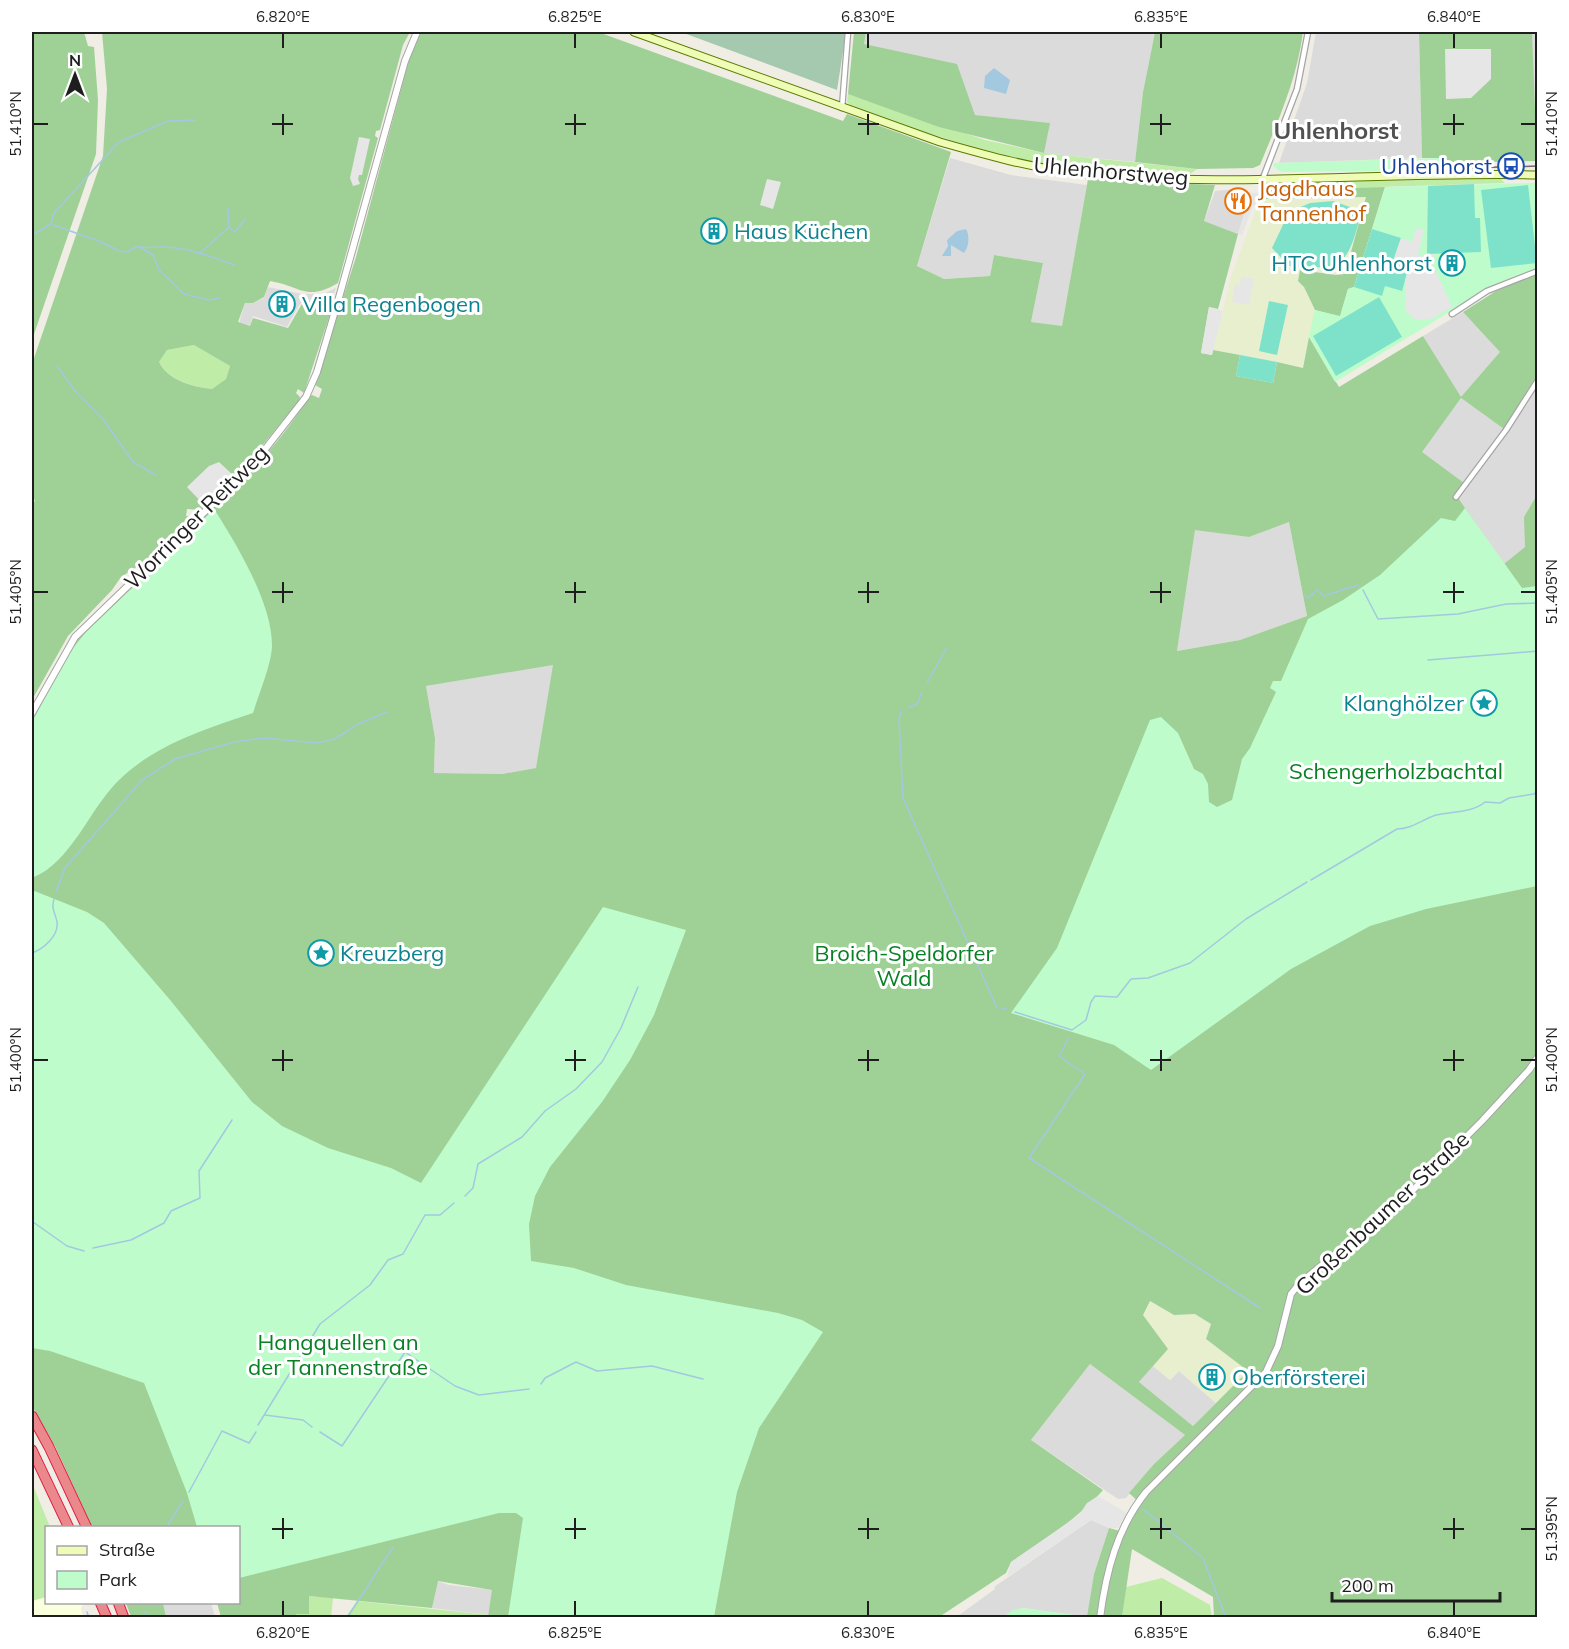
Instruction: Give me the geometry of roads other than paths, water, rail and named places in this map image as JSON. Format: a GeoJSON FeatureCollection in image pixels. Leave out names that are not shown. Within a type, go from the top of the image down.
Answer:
{"type":"FeatureCollection","features":[{"type":"Feature","properties":{"kind":"highway"},"geometry":{"type":"LineString","coordinates":[[32,1416],[87,1526]]}},
{"type":"Feature","properties":{"kind":"highway"},"geometry":{"type":"LineString","coordinates":[[32,1450],[69,1526]]}},
{"type":"Feature","properties":{"kind":"main road","name":"Uhlenhorstweg"},"geometry":{"type":"LineString","coordinates":[[634,32],[940,142],[992,157],[1050,169],[1139,178],[1424,174],[1538,175]]}},
{"type":"Feature","properties":{"kind":"street","name":"Worringer Reitweg"},"geometry":{"type":"LineString","coordinates":[[32,713],[75,637],[252,466],[306,397],[340,294],[405,61],[417,32]]}},
{"type":"Feature","properties":{"kind":"street"},"geometry":{"type":"LineString","coordinates":[[842,108],[848,32]]}},
{"type":"Feature","properties":{"kind":"street"},"geometry":{"type":"LineString","coordinates":[[1263,178],[1297,89],[1308,32]]}},
{"type":"Feature","properties":{"kind":"street"},"geometry":{"type":"LineString","coordinates":[[1452,314],[1487,291],[1538,271]]}},
{"type":"Feature","properties":{"kind":"street"},"geometry":{"type":"LineString","coordinates":[[1456,497],[1506,430],[1538,380]]}},
{"type":"Feature","properties":{"kind":"street","name":"Großenbaumer Straße"},"geometry":{"type":"LineString","coordinates":[[1100,1617],[1113,1553],[1136,1504],[1266,1372],[1278,1346],[1291,1294],[1299,1284],[1411,1192],[1482,1121],[1538,1057]]}},
{"type":"Feature","properties":{"kind":"water"},"geometry":{"type":"Polygon","coordinates":[[[994,68],[1010,80],[1006,94],[984,88],[985,76],[994,68]]]}},
{"type":"Feature","properties":{"kind":"water"},"geometry":{"type":"Polygon","coordinates":[[[966,229],[968,241],[964,253],[951,245],[951,256],[942,256],[948,246],[947,240],[957,231],[966,229]]]}},
{"type":"Feature","properties":{"kind":"waterway"},"geometry":{"type":"LineString","coordinates":[[32,235],[51,224],[54,213],[119,142],[168,121],[195,120]]}},
{"type":"Feature","properties":{"kind":"waterway"},"geometry":{"type":"LineString","coordinates":[[199,254],[229,227],[228,208]]}},
{"type":"Feature","properties":{"kind":"waterway"},"geometry":{"type":"LineString","coordinates":[[230,228],[235,232],[245,219]]}},
{"type":"Feature","properties":{"kind":"waterway"},"geometry":{"type":"LineString","coordinates":[[53,225],[99,241],[119,251],[127,252],[138,246],[153,255],[159,270],[184,294],[209,300],[220,298]]}},
{"type":"Feature","properties":{"kind":"waterway"},"geometry":{"type":"LineString","coordinates":[[140,247],[178,248],[234,265]]}},
{"type":"Feature","properties":{"kind":"waterway"},"geometry":{"type":"LineString","coordinates":[[57,366],[75,391],[103,419],[133,462],[156,475]]}},
{"type":"Feature","properties":{"kind":"waterway"},"geometry":{"type":"LineString","coordinates":[[1305,595],[1309,598],[1317,590],[1324,596],[1358,585]]}},
{"type":"Feature","properties":{"kind":"waterway"},"geometry":{"type":"LineString","coordinates":[[1363,590],[1378,619],[1458,614],[1506,604],[1538,603]]}},
{"type":"Feature","properties":{"kind":"waterway"},"geometry":{"type":"LineString","coordinates":[[927,683],[947,647]]}},
{"type":"Feature","properties":{"kind":"waterway"},"geometry":{"type":"LineString","coordinates":[[1428,660],[1538,651]]}},
{"type":"Feature","properties":{"kind":"waterway"},"geometry":{"type":"LineString","coordinates":[[908,708],[917,704],[922,692]]}},
{"type":"Feature","properties":{"kind":"waterway"},"geometry":{"type":"LineString","coordinates":[[901,711],[899,719],[903,798],[997,1008]]}},
{"type":"Feature","properties":{"kind":"waterway"},"geometry":{"type":"LineString","coordinates":[[56,892],[65,868],[142,780],[175,759],[234,742],[264,738],[317,743],[335,739],[358,724],[387,712]]}},
{"type":"Feature","properties":{"kind":"waterway"},"geometry":{"type":"LineString","coordinates":[[1311,880],[1397,829],[1413,826],[1436,815],[1468,810],[1485,802],[1500,803],[1509,798],[1534,794],[1538,790]]}},
{"type":"Feature","properties":{"kind":"waterway"},"geometry":{"type":"LineString","coordinates":[[1015,1012],[1072,1030],[1086,1020],[1095,996],[1117,997],[1131,979],[1148,978],[1190,963],[1246,919],[1307,882]]}},
{"type":"Feature","properties":{"kind":"waterway"},"geometry":{"type":"LineString","coordinates":[[32,953],[53,937],[57,927],[53,908],[54,899]]}},
{"type":"Feature","properties":{"kind":"waterway"},"geometry":{"type":"LineString","coordinates":[[465,1196],[473,1188],[478,1164],[522,1137],[545,1111],[576,1089],[602,1062],[621,1028],[638,987]]}},
{"type":"Feature","properties":{"kind":"waterway"},"geometry":{"type":"LineString","coordinates":[[1001,1008],[1006,1009]]}},
{"type":"Feature","properties":{"kind":"waterway"},"geometry":{"type":"LineString","coordinates":[[1069,1038],[1059,1056],[1085,1074],[1029,1158],[1260,1308]]}},
{"type":"Feature","properties":{"kind":"waterway"},"geometry":{"type":"LineString","coordinates":[[93,1248],[131,1240],[164,1223],[171,1211],[200,1198],[199,1171],[232,1120]]}},
{"type":"Feature","properties":{"kind":"waterway"},"geometry":{"type":"LineString","coordinates":[[258,1425],[320,1324],[370,1285],[388,1260],[403,1254],[425,1215],[440,1215],[454,1203]]}},
{"type":"Feature","properties":{"kind":"waterway"},"geometry":{"type":"LineString","coordinates":[[32,1224],[33,1222],[67,1246],[84,1251]]}},
{"type":"Feature","properties":{"kind":"waterway"},"geometry":{"type":"LineString","coordinates":[[320,1432],[342,1446],[405,1352],[455,1386],[479,1395],[529,1389]]}},
{"type":"Feature","properties":{"kind":"waterway"},"geometry":{"type":"LineString","coordinates":[[541,1384],[545,1378],[576,1362],[597,1371],[652,1366],[703,1379]]}},
{"type":"Feature","properties":{"kind":"waterway"},"geometry":{"type":"LineString","coordinates":[[265,1415],[303,1420],[312,1427]]}},
{"type":"Feature","properties":{"kind":"waterway"},"geometry":{"type":"LineString","coordinates":[[189,1492],[222,1431],[249,1443],[256,1432]]}},
{"type":"Feature","properties":{"kind":"waterway"},"geometry":{"type":"LineString","coordinates":[[167,1526],[183,1501]]}},
{"type":"Feature","properties":{"kind":"waterway"},"geometry":{"type":"LineString","coordinates":[[1143,1509],[1203,1558],[1226,1618]]}},
{"type":"Feature","properties":{"kind":"waterway"},"geometry":{"type":"LineString","coordinates":[[347,1618],[393,1547]]}},
{"type":"Feature","properties":{"kind":"waterway"},"geometry":{"type":"LineString","coordinates":[[87,1612],[89,1618]]}},
{"type":"Feature","properties":{"kind":"waterway"},"geometry":{"type":"LineString","coordinates":[[145,1612],[148,1618]]}},
{"type":"Feature","properties":{"kind":"tram line"},"geometry":{"type":"LineString","coordinates":[[1467,168],[1538,166]]}},
{"type":"Feature","properties":{"kind":"place","name":"Uhlenhorst"},"geometry":{"type":"Point","coordinates":[1511,166]}},
{"type":"Feature","properties":{"kind":"place","name":"Jagdhaus Tannenhof"},"geometry":{"type":"Point","coordinates":[1238,201]}},
{"type":"Feature","properties":{"kind":"place","name":"Haus Küchen"},"geometry":{"type":"Point","coordinates":[714,231]}},
{"type":"Feature","properties":{"kind":"place","name":"HTC Uhlenhorst"},"geometry":{"type":"Point","coordinates":[1452,263]}},
{"type":"Feature","properties":{"kind":"place","name":"Villa Regenbogen"},"geometry":{"type":"Point","coordinates":[282,304]}},
{"type":"Feature","properties":{"kind":"place","name":"Klanghölzer"},"geometry":{"type":"Point","coordinates":[1484,703]}},
{"type":"Feature","properties":{"kind":"place","name":"Kreuzberg"},"geometry":{"type":"Point","coordinates":[321,953]}},
{"type":"Feature","properties":{"kind":"place","name":"Oberförsterei"},"geometry":{"type":"Point","coordinates":[1212,1377]}},
{"type":"Feature","properties":{"kind":"district","name":"Uhlenhorst"},"geometry":{"type":"Point","coordinates":[1336,130]}},
{"type":"Feature","properties":{"kind":"park label","name":"Schengerholzbachtal"},"geometry":{"type":"Point","coordinates":[1396,771]}},
{"type":"Feature","properties":{"kind":"park label","name":"Broich-Speldorfer Wald"},"geometry":{"type":"Point","coordinates":[904,966]}},
{"type":"Feature","properties":{"kind":"park label","name":"Hangquellen an der Tannenstraße"},"geometry":{"type":"Point","coordinates":[338,1354]}}]}
